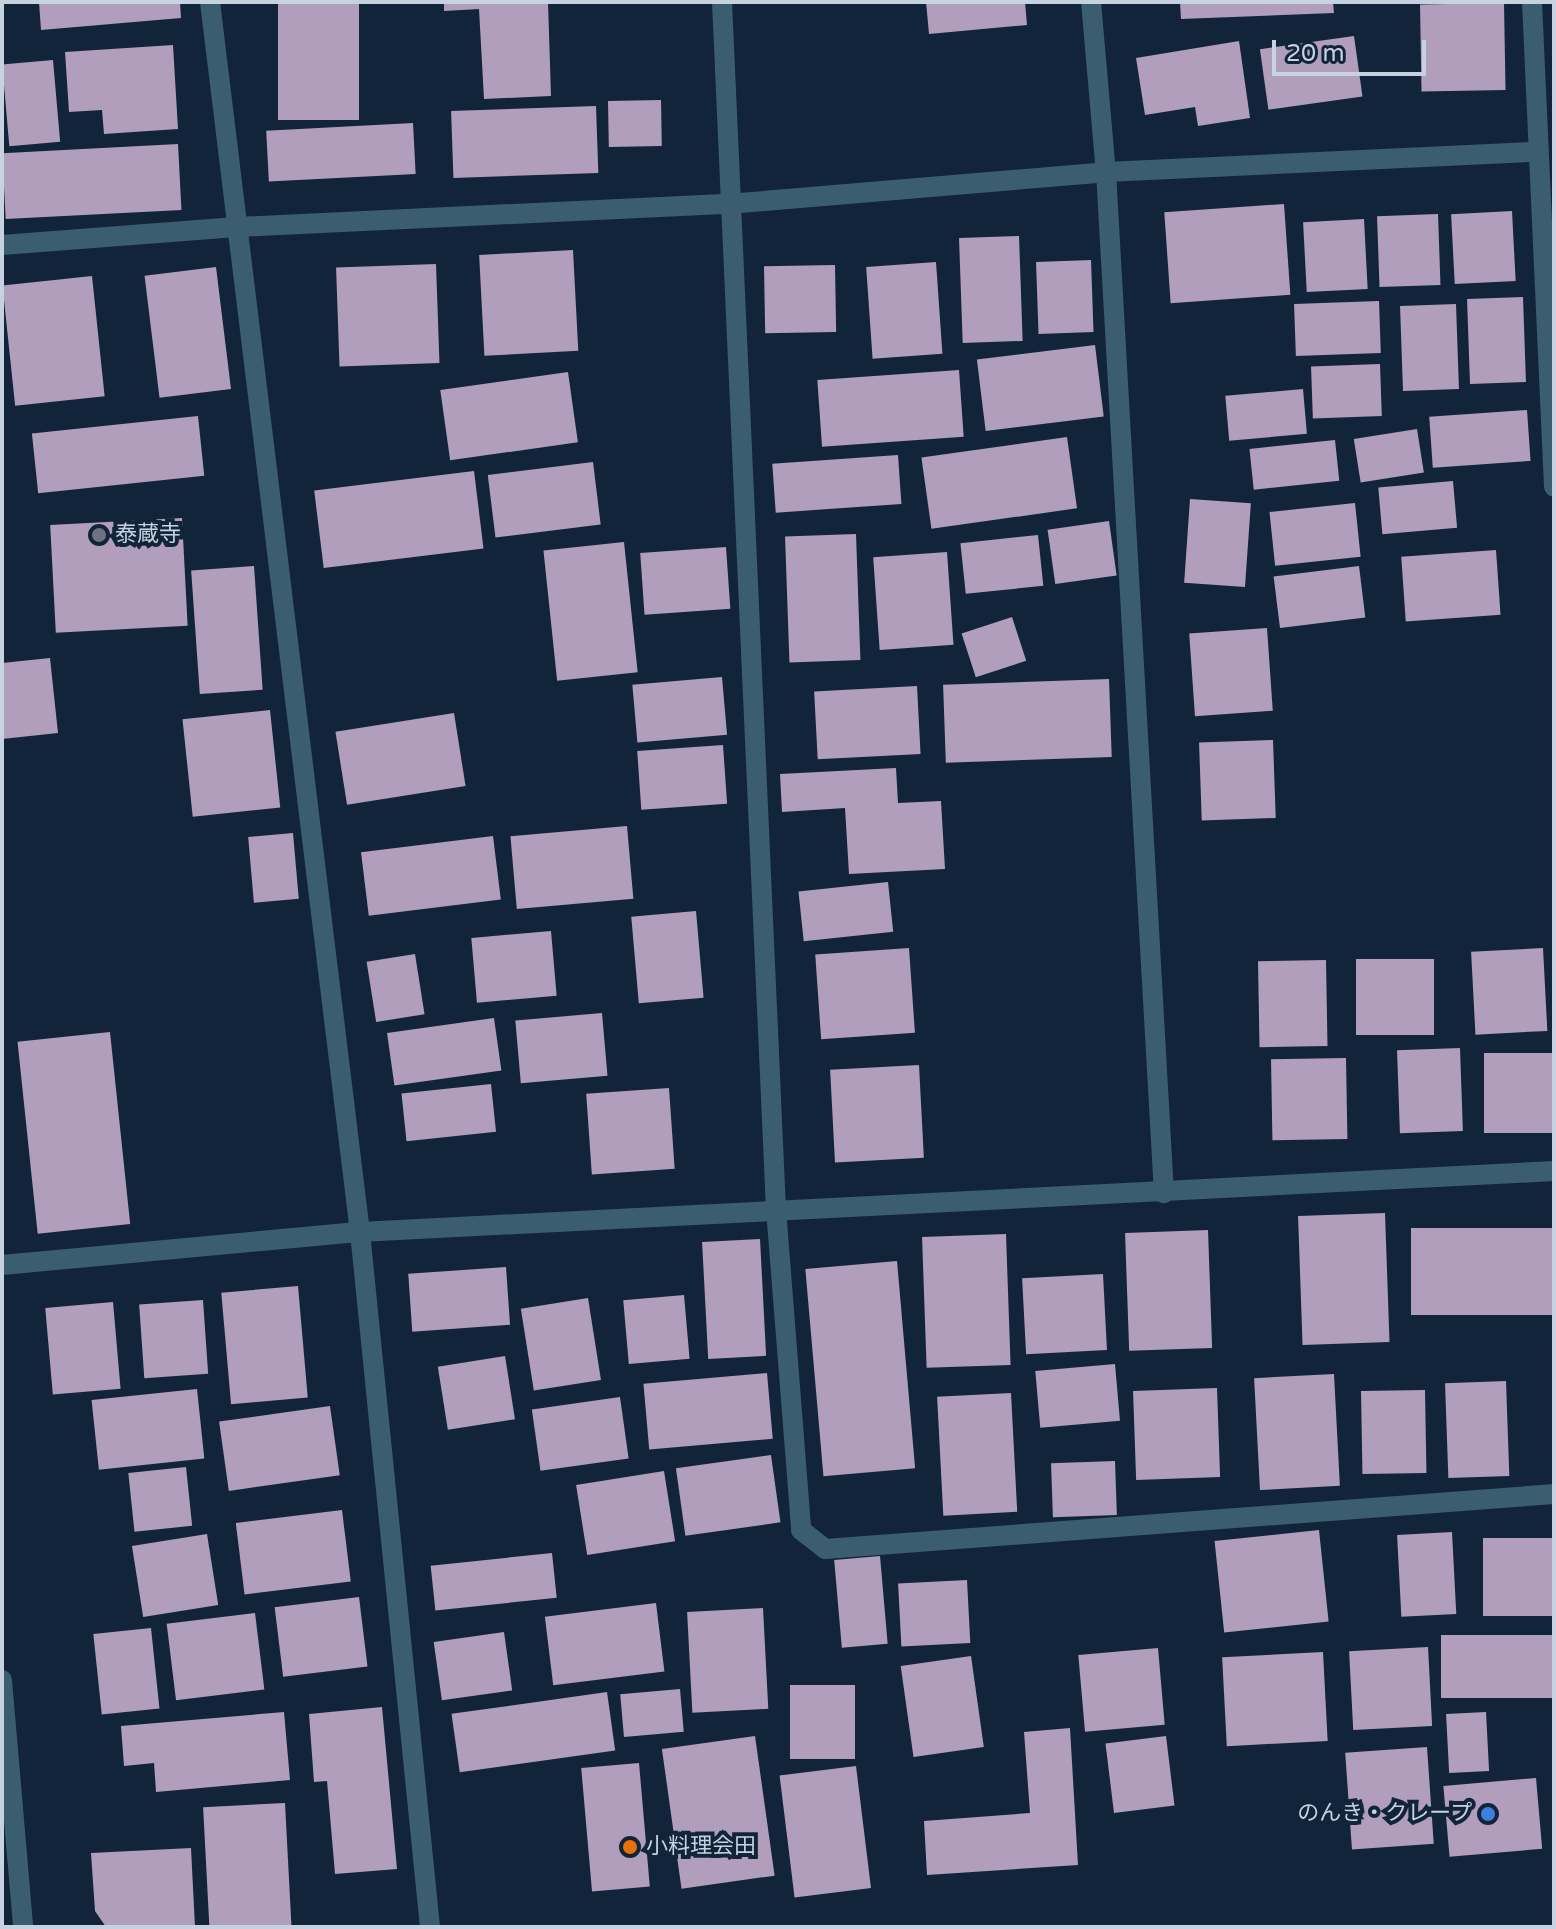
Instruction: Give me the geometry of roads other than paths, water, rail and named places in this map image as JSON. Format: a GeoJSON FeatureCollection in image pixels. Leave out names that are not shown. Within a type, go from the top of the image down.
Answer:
{"type":"FeatureCollection","features":[{"type":"Feature","properties":{"kind":"street"},"geometry":{"type":"LineString","coordinates":[[210,2],[360,1232],[430,1927]]}},
{"type":"Feature","properties":{"kind":"street"},"geometry":{"type":"LineString","coordinates":[[722,2],[728,204],[776,1209],[801,1530],[825,1549],[1554,1494]]}},
{"type":"Feature","properties":{"kind":"street"},"geometry":{"type":"LineString","coordinates":[[1091,2],[1106,172],[1164,1193]]}},
{"type":"Feature","properties":{"kind":"street"},"geometry":{"type":"LineString","coordinates":[[1532,2],[1536,152],[1554,487]]}},
{"type":"Feature","properties":{"kind":"street"},"geometry":{"type":"LineString","coordinates":[[2,245],[236,227],[728,204],[1106,172],[1536,152]]}},
{"type":"Feature","properties":{"kind":"street"},"geometry":{"type":"LineString","coordinates":[[2,1265],[360,1232],[1554,1171]]}},
{"type":"Feature","properties":{"kind":"street"},"geometry":{"type":"LineString","coordinates":[[2,1680],[23,1927]]}},
{"type":"Feature","properties":{"kind":"place","name":"泰蔵寺"},"geometry":{"type":"Point","coordinates":[99,535]}},
{"type":"Feature","properties":{"kind":"place","name":"のんき・クレープ"},"geometry":{"type":"Point","coordinates":[1488,1814]}},
{"type":"Feature","properties":{"kind":"place","name":"小料理会田"},"geometry":{"type":"Point","coordinates":[630,1847]}}]}
